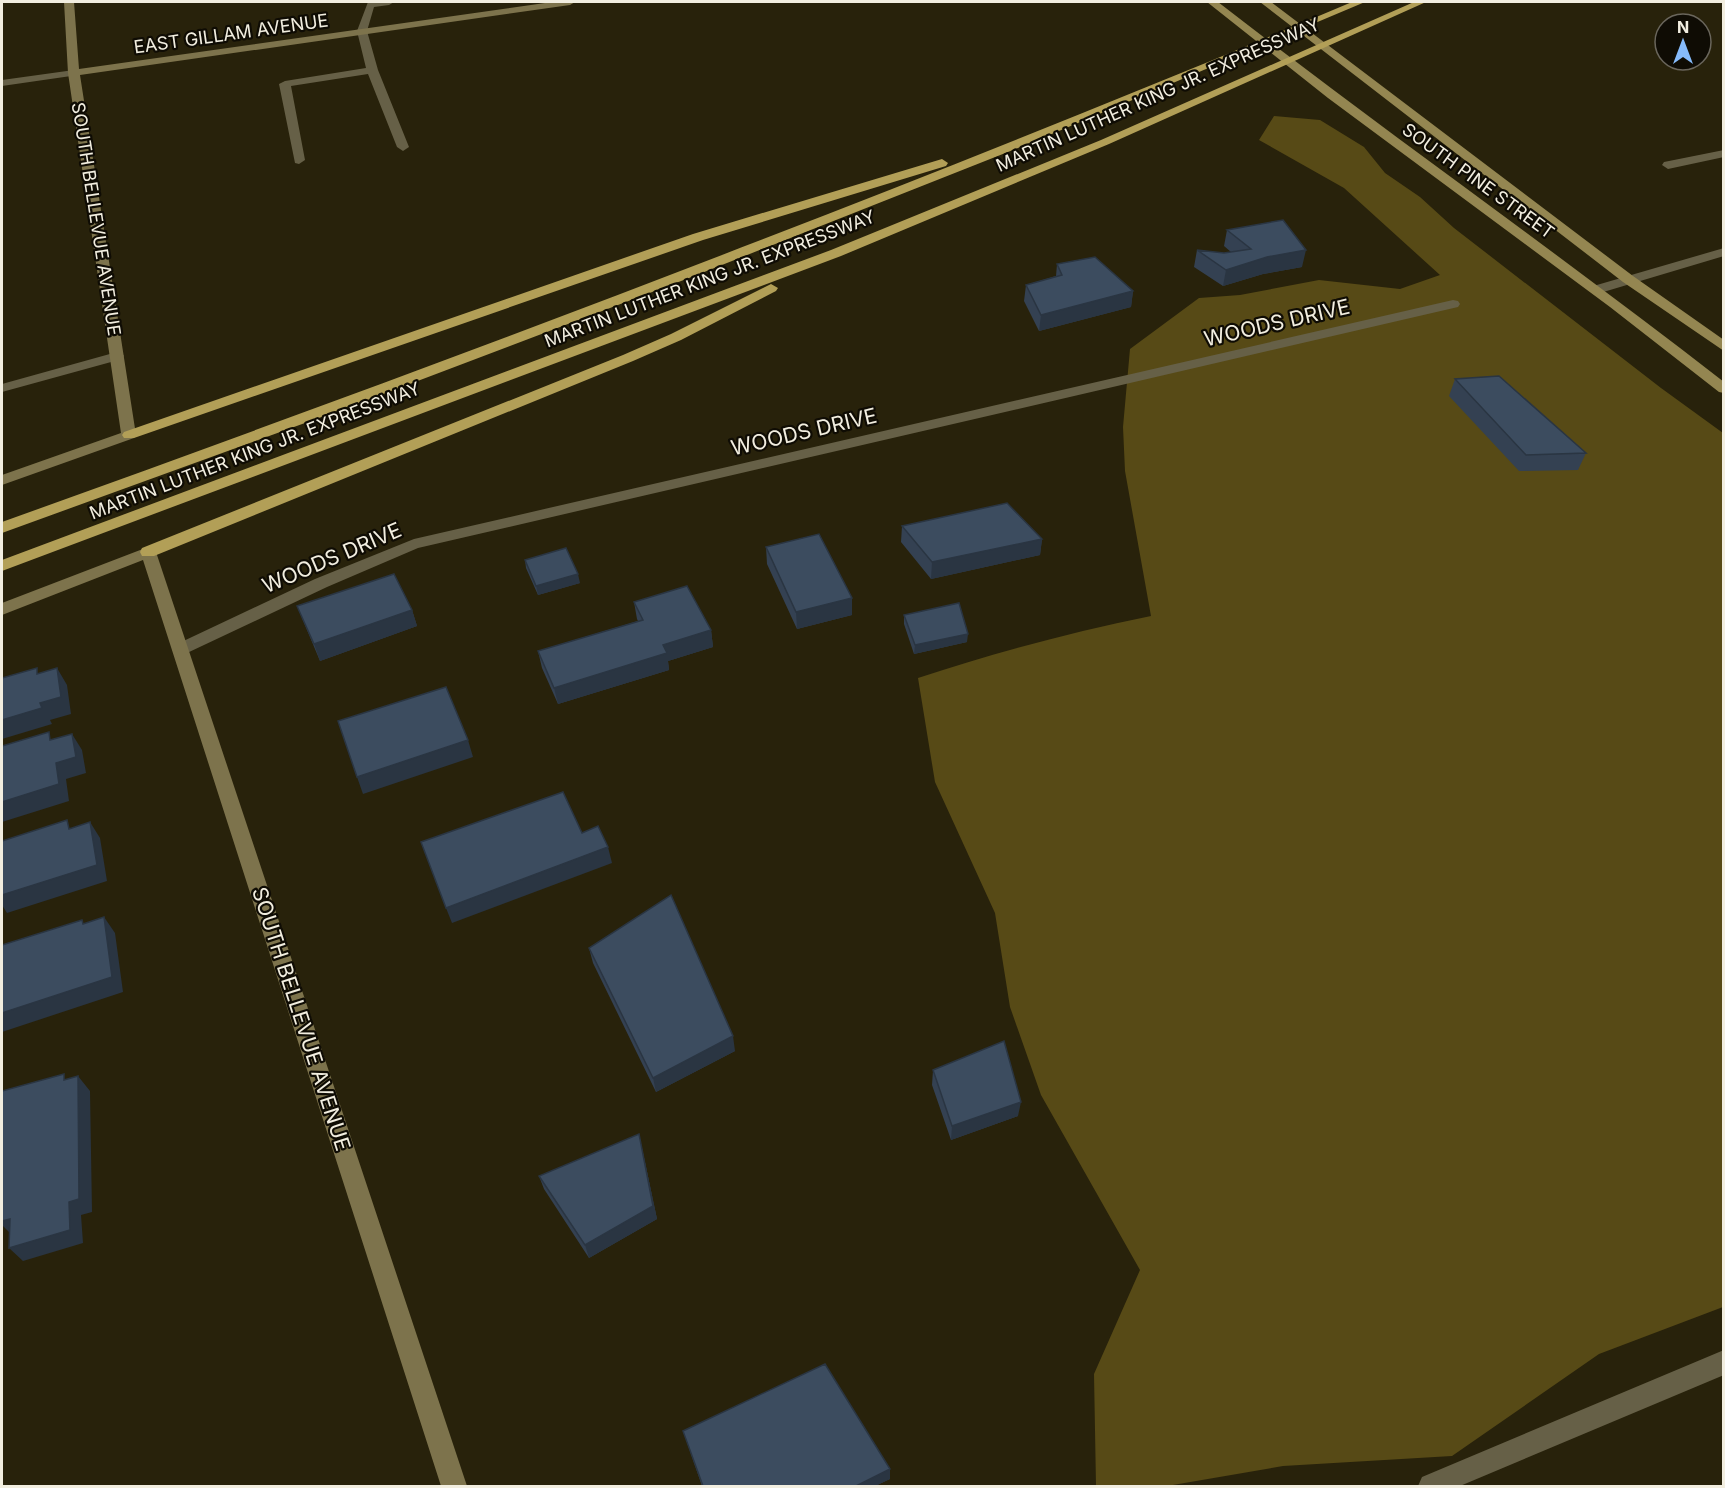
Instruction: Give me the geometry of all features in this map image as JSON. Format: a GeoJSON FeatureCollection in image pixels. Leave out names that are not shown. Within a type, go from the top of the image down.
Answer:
{"type":"FeatureCollection","features":[{"type":"Feature","properties":{"kind":"highway","name":"MARTIN LUTHER KING JR. EXPRESSWAY"},"geometry":{"type":"LineString","coordinates":[[2,528],[804,229],[1048,132],[1360,2]]}},
{"type":"Feature","properties":{"kind":"highway","name":"MARTIN LUTHER KING JR. EXPRESSWAY"},"geometry":{"type":"LineString","coordinates":[[2,566],[836,253],[1105,142],[1421,2]]}},
{"type":"Feature","properties":{"kind":"highway"},"geometry":{"type":"LineString","coordinates":[[129,435],[698,237],[1048,132]]}},
{"type":"Feature","properties":{"kind":"highway"},"geometry":{"type":"LineString","coordinates":[[148,552],[628,358],[722,315],[836,253]]}},
{"type":"Feature","properties":{"kind":"main road","name":"SOUTH PINE STREET"},"geometry":{"type":"LineString","coordinates":[[1212,2],[1332,96],[1596,290],[1724,389]]}},
{"type":"Feature","properties":{"kind":"main road","name":"SOUTH PINE STREET"},"geometry":{"type":"LineString","coordinates":[[1265,2],[1369,79],[1628,279],[1724,347]]}},
{"type":"Feature","properties":{"kind":"street","name":"SOUTH BELLEVUE AVENUE"},"geometry":{"type":"LineString","coordinates":[[69,2],[74,73],[129,435]]}},
{"type":"Feature","properties":{"kind":"street"},"geometry":{"type":"LineString","coordinates":[[389,2],[370,4],[362,31],[372,70],[403,147]]}},
{"type":"Feature","properties":{"kind":"street","name":"EAST GILLAM AVENUE"},"geometry":{"type":"LineString","coordinates":[[74,73],[570,2]]}},
{"type":"Feature","properties":{"kind":"street"},"geometry":{"type":"LineString","coordinates":[[299,159],[285,84],[372,70]]}},
{"type":"Feature","properties":{"kind":"street"},"geometry":{"type":"LineString","coordinates":[[2,84],[74,73]]}},
{"type":"Feature","properties":{"kind":"street"},"geometry":{"type":"LineString","coordinates":[[1668,165],[1724,153]]}},
{"type":"Feature","properties":{"kind":"street"},"geometry":{"type":"LineString","coordinates":[[1596,290],[1724,252]]}},
{"type":"Feature","properties":{"kind":"street","name":"WOODS DRIVE"},"geometry":{"type":"LineString","coordinates":[[181,649],[321,582],[414,544],[1453,304]]}},
{"type":"Feature","properties":{"kind":"street"},"geometry":{"type":"LineString","coordinates":[[2,388],[117,356]]}},
{"type":"Feature","properties":{"kind":"street"},"geometry":{"type":"LineString","coordinates":[[2,480],[129,435]]}},
{"type":"Feature","properties":{"kind":"street","name":"SOUTH BELLEVUE AVENUE"},"geometry":{"type":"LineString","coordinates":[[148,552],[454,1486]]}},
{"type":"Feature","properties":{"kind":"street"},"geometry":{"type":"LineString","coordinates":[[2,609],[148,552]]}},
{"type":"Feature","properties":{"kind":"street"},"geometry":{"type":"LineString","coordinates":[[1431,1486],[1724,1362]]}},
{"type":"Feature","properties":{"kind":"shaded area"},"geometry":{"type":"Polygon","coordinates":[[[1274,116],[1320,120],[1364,147],[1385,173],[1420,197],[1454,228],[1723,433],[1723,1307],[1599,1354],[1452,1456],[1283,1466],[1167,1486],[1096,1486],[1094,1374],[1140,1270],[1041,1095],[1010,1007],[995,913],[935,782],[918,678],[1033,644],[1151,616],[1125,471],[1123,427],[1130,349],[1199,298],[1240,295],[1319,280],[1400,289],[1440,275],[1344,188],[1259,140],[1274,116]]]}},
{"type":"Feature","properties":{"kind":"building"},"geometry":{"type":"Polygon","coordinates":[[[1283,220],[1306,250],[1267,257],[1226,270],[1197,250],[1224,253],[1251,249],[1227,230],[1283,220]]]}},
{"type":"Feature","properties":{"kind":"building"},"geometry":{"type":"Polygon","coordinates":[[[1095,257],[1133,291],[1041,315],[1026,285],[1062,275],[1057,264],[1095,257]]]}},
{"type":"Feature","properties":{"kind":"building"},"geometry":{"type":"Polygon","coordinates":[[[1499,376],[1586,453],[1526,455],[1455,379],[1499,376]]]}},
{"type":"Feature","properties":{"kind":"building"},"geometry":{"type":"Polygon","coordinates":[[[1007,503],[1042,539],[932,562],[902,526],[1007,503]]]}},
{"type":"Feature","properties":{"kind":"building"},"geometry":{"type":"Polygon","coordinates":[[[819,534],[852,598],[796,612],[766,547],[819,534]]]}},
{"type":"Feature","properties":{"kind":"building"},"geometry":{"type":"Polygon","coordinates":[[[566,548],[578,574],[536,586],[525,560],[566,548]]]}},
{"type":"Feature","properties":{"kind":"building"},"geometry":{"type":"Polygon","coordinates":[[[394,574],[412,610],[314,644],[297,606],[394,574]]]}},
{"type":"Feature","properties":{"kind":"building"},"geometry":{"type":"Polygon","coordinates":[[[687,586],[711,630],[663,645],[667,653],[554,688],[538,651],[643,620],[634,602],[687,586]]]}},
{"type":"Feature","properties":{"kind":"building"},"geometry":{"type":"Polygon","coordinates":[[[959,603],[968,634],[915,645],[904,615],[959,603]]]}},
{"type":"Feature","properties":{"kind":"building"},"geometry":{"type":"Polygon","coordinates":[[[37,668],[37,674],[57,668],[61,697],[40,703],[42,708],[2,720],[2,678],[37,668]]]}},
{"type":"Feature","properties":{"kind":"building"},"geometry":{"type":"Polygon","coordinates":[[[446,687],[468,740],[357,777],[338,721],[446,687]]]}},
{"type":"Feature","properties":{"kind":"building"},"geometry":{"type":"Polygon","coordinates":[[[49,732],[50,740],[72,734],[76,757],[56,763],[59,784],[2,802],[2,746],[49,732]]]}},
{"type":"Feature","properties":{"kind":"building"},"geometry":{"type":"Polygon","coordinates":[[[563,792],[582,833],[598,826],[608,847],[446,908],[421,842],[563,792]]]}},
{"type":"Feature","properties":{"kind":"building"},"geometry":{"type":"Polygon","coordinates":[[[67,820],[69,829],[90,822],[97,865],[2,895],[2,841],[67,820]]]}},
{"type":"Feature","properties":{"kind":"building"},"geometry":{"type":"Polygon","coordinates":[[[671,895],[733,1036],[653,1078],[589,948],[671,895]]]}},
{"type":"Feature","properties":{"kind":"building"},"geometry":{"type":"Polygon","coordinates":[[[104,917],[112,977],[2,1013],[2,945],[82,920],[83,924],[104,917]]]}},
{"type":"Feature","properties":{"kind":"building"},"geometry":{"type":"Polygon","coordinates":[[[1004,1041],[1021,1102],[952,1126],[933,1070],[1004,1041]]]}},
{"type":"Feature","properties":{"kind":"building"},"geometry":{"type":"Polygon","coordinates":[[[64,1074],[64,1080],[78,1076],[79,1199],[69,1202],[70,1230],[9,1248],[10,1219],[2,1221],[2,1091],[64,1074]]]}},
{"type":"Feature","properties":{"kind":"building"},"geometry":{"type":"Polygon","coordinates":[[[639,1134],[653,1206],[585,1245],[539,1176],[639,1134]]]}},
{"type":"Feature","properties":{"kind":"building"},"geometry":{"type":"Polygon","coordinates":[[[825,1364],[890,1469],[856,1486],[703,1486],[683,1431],[825,1364]]]}}]}
